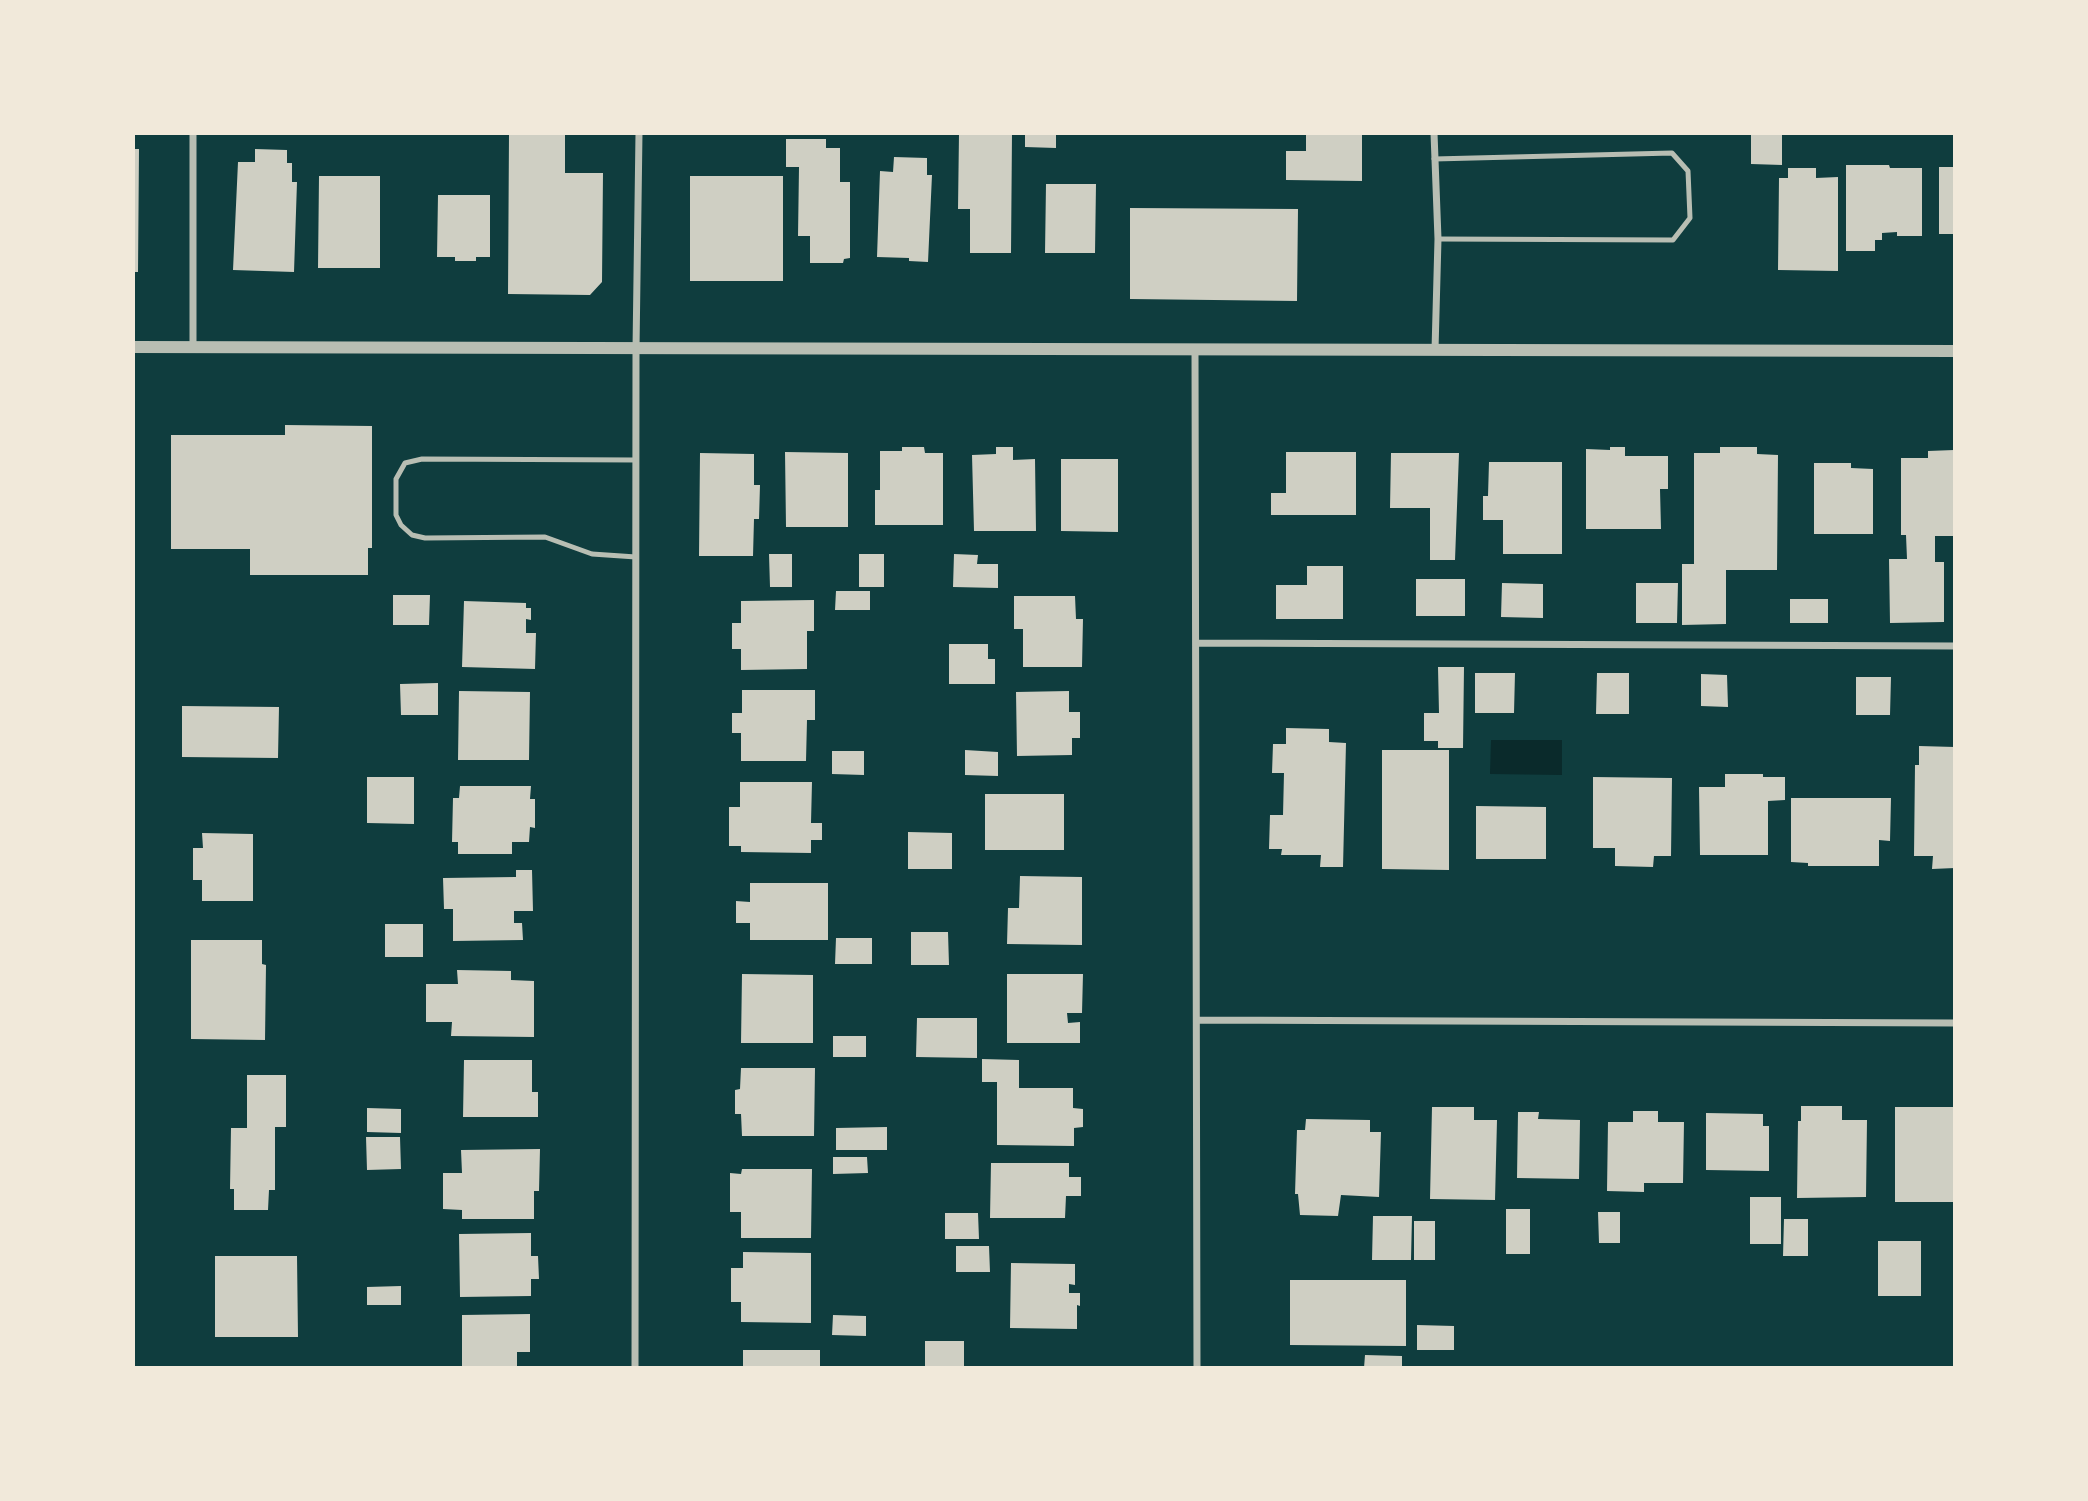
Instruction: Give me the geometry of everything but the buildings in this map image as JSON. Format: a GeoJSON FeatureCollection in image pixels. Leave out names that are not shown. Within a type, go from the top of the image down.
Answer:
{"type":"FeatureCollection","features":[{"type":"Feature","properties":{"kind":"street"},"geometry":{"type":"LineString","coordinates":[[193,133],[193,347]]}},
{"type":"Feature","properties":{"kind":"street"},"geometry":{"type":"LineString","coordinates":[[635,1368],[636,349],[639,133]]}},
{"type":"Feature","properties":{"kind":"street"},"geometry":{"type":"LineString","coordinates":[[1434,133],[1438,239],[1435,350]]}},
{"type":"Feature","properties":{"kind":"street"},"geometry":{"type":"LineString","coordinates":[[133,347],[1955,351]]}},
{"type":"Feature","properties":{"kind":"street"},"geometry":{"type":"LineString","coordinates":[[1195,350],[1197,1368]]}},
{"type":"Feature","properties":{"kind":"street"},"geometry":{"type":"LineString","coordinates":[[1197,643],[1955,646]]}},
{"type":"Feature","properties":{"kind":"street"},"geometry":{"type":"LineString","coordinates":[[1197,1020],[1955,1023]]}},
{"type":"Feature","properties":{"kind":"lane"},"geometry":{"type":"LineString","coordinates":[[1434,159],[1672,153],[1688,172],[1690,218],[1673,240],[1438,239]]}},
{"type":"Feature","properties":{"kind":"lane"},"geometry":{"type":"LineString","coordinates":[[636,460],[422,459],[405,463],[396,478],[396,515],[401,525],[412,535],[425,538],[545,537],[592,554],[636,557]]}},
{"type":"Feature","properties":{"kind":"water"},"geometry":{"type":"Polygon","coordinates":[[[1491,740],[1562,740],[1562,775],[1490,774],[1491,740]]]}}]}
